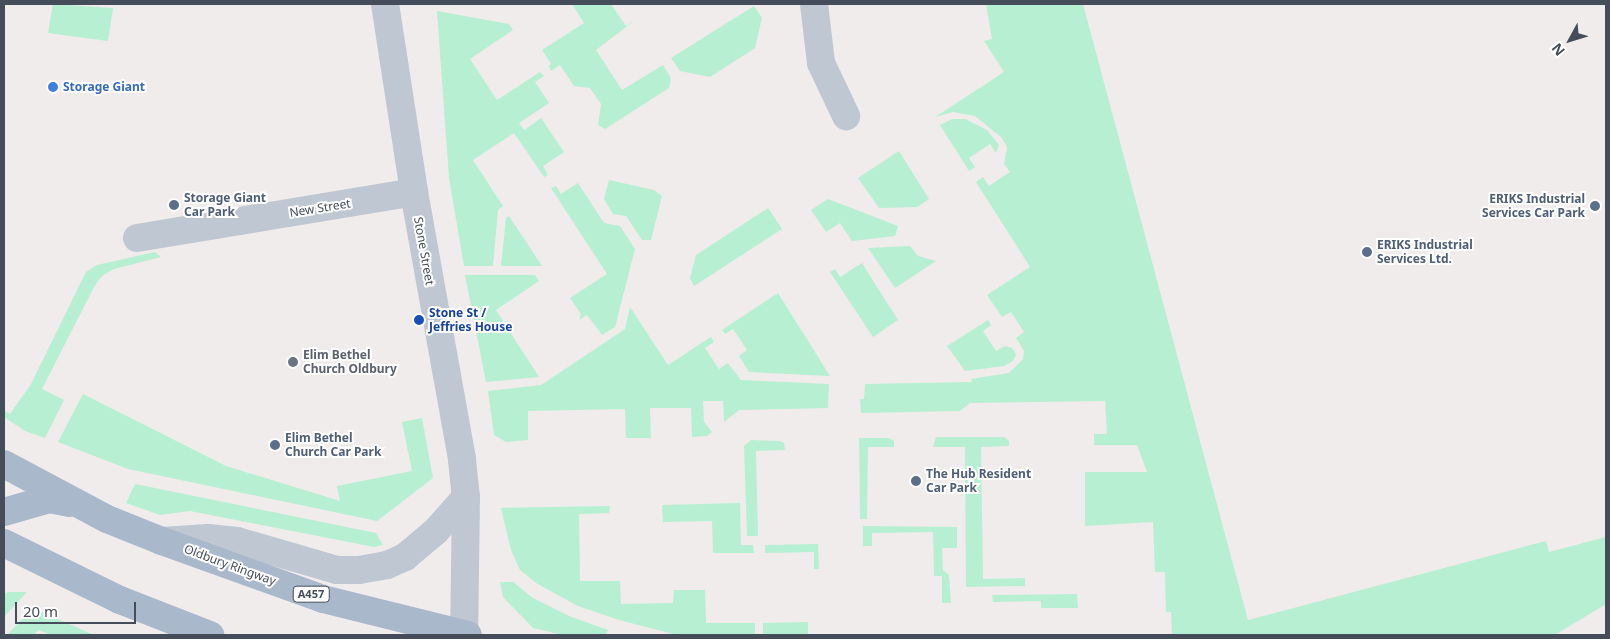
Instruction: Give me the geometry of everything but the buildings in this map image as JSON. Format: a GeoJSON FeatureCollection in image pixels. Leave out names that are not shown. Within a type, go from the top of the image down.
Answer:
{"type":"FeatureCollection","features":[{"type":"Feature","properties":{"kind":"main road","name":"Oldbury Ringway"},"geometry":{"type":"LineString","coordinates":[[4,464],[82,505],[162,541],[323,598],[465,635]]}},
{"type":"Feature","properties":{"kind":"main road"},"geometry":{"type":"LineString","coordinates":[[4,512],[49,499],[82,505]]}},
{"type":"Feature","properties":{"kind":"main road"},"geometry":{"type":"LineString","coordinates":[[4,542],[120,600],[210,635]]}},
{"type":"Feature","properties":{"kind":"street","name":"Stone Street"},"geometry":{"type":"LineString","coordinates":[[385,4],[414,192],[466,497],[465,635]]}},
{"type":"Feature","properties":{"kind":"street"},"geometry":{"type":"LineString","coordinates":[[814,4],[821,63],[846,116]]}},
{"type":"Feature","properties":{"kind":"street","name":"New Street"},"geometry":{"type":"LineString","coordinates":[[137,238],[414,192]]}},
{"type":"Feature","properties":{"kind":"street"},"geometry":{"type":"LineString","coordinates":[[162,541],[208,538],[237,541],[337,570],[359,570],[387,565],[405,557],[436,531],[466,497]]}},
{"type":"Feature","properties":{"kind":"green space"},"geometry":{"type":"Polygon","coordinates":[[[53,4],[113,8],[108,41],[48,33],[53,4]]]}},
{"type":"Feature","properties":{"kind":"green space"},"geometry":{"type":"Polygon","coordinates":[[[572,4],[611,4],[626,26],[634,21],[596,50],[622,90],[663,65],[671,78],[669,88],[605,129],[598,125],[601,104],[590,88],[574,86],[560,65],[551,71],[549,66],[551,64],[542,50],[584,23],[572,4]]]}},
{"type":"Feature","properties":{"kind":"green space"},"geometry":{"type":"Polygon","coordinates":[[[986,4],[1083,4],[1248,620],[1546,541],[1549,552],[1606,537],[1606,604],[1555,635],[1172,635],[1171,612],[1166,612],[1165,572],[1155,572],[1153,522],[1085,526],[1085,472],[1147,472],[1137,445],[1094,445],[1094,434],[1107,434],[1105,401],[970,403],[960,411],[861,413],[860,399],[864,399],[865,384],[972,382],[971,379],[1009,373],[1023,359],[1024,351],[1016,338],[1024,332],[1011,312],[1002,317],[987,295],[1030,267],[976,182],[983,177],[989,186],[1010,172],[1004,164],[1007,147],[1001,137],[975,116],[953,112],[935,117],[1004,72],[984,41],[992,39],[986,4]]]}},
{"type":"Feature","properties":{"kind":"green space"},"geometry":{"type":"Polygon","coordinates":[[[754,6],[762,18],[755,48],[710,77],[680,71],[671,58],[754,6]]]}},
{"type":"Feature","properties":{"kind":"green space"},"geometry":{"type":"Polygon","coordinates":[[[437,11],[509,24],[513,30],[470,59],[497,100],[540,72],[544,76],[535,82],[549,103],[519,123],[524,130],[541,118],[564,152],[543,166],[548,175],[544,177],[514,133],[473,160],[503,206],[498,210],[493,266],[464,266],[449,178],[437,11]]]}},
{"type":"Feature","properties":{"kind":"green space"},"geometry":{"type":"Polygon","coordinates":[[[952,119],[965,119],[987,130],[999,145],[996,153],[990,144],[969,158],[975,167],[969,171],[940,125],[952,119]]]}},
{"type":"Feature","properties":{"kind":"green space"},"geometry":{"type":"Polygon","coordinates":[[[899,151],[929,199],[917,207],[879,208],[858,178],[899,151]]]}},
{"type":"Feature","properties":{"kind":"green space"},"geometry":{"type":"Polygon","coordinates":[[[609,180],[654,190],[662,196],[651,240],[642,240],[626,216],[613,214],[604,199],[609,180]]]}},
{"type":"Feature","properties":{"kind":"green space"},"geometry":{"type":"Polygon","coordinates":[[[578,183],[604,223],[620,226],[635,249],[615,327],[602,335],[587,315],[579,320],[581,314],[570,298],[607,274],[551,188],[556,186],[561,194],[578,183]]]}},
{"type":"Feature","properties":{"kind":"green space"},"geometry":{"type":"Polygon","coordinates":[[[828,199],[898,226],[895,236],[852,241],[840,223],[826,232],[811,210],[828,199]]]}},
{"type":"Feature","properties":{"kind":"green space"},"geometry":{"type":"Polygon","coordinates":[[[768,208],[782,229],[694,286],[690,278],[696,255],[768,208]]]}},
{"type":"Feature","properties":{"kind":"green space"},"geometry":{"type":"Polygon","coordinates":[[[509,216],[542,266],[501,266],[506,218],[509,216]]]}},
{"type":"Feature","properties":{"kind":"green space"},"geometry":{"type":"Polygon","coordinates":[[[910,246],[918,256],[936,261],[895,288],[868,248],[910,246]]]}},
{"type":"Feature","properties":{"kind":"green space"},"geometry":{"type":"Polygon","coordinates":[[[155,252],[161,257],[114,269],[102,276],[94,287],[42,389],[64,400],[45,438],[25,431],[4,417],[4,410],[10,414],[31,384],[86,272],[97,265],[155,252]]]}},
{"type":"Feature","properties":{"kind":"green space"},"geometry":{"type":"Polygon","coordinates":[[[862,263],[898,320],[873,337],[830,272],[835,269],[840,277],[862,263]]]}},
{"type":"Feature","properties":{"kind":"green space"},"geometry":{"type":"Polygon","coordinates":[[[465,275],[535,275],[539,281],[496,310],[539,377],[486,382],[465,275]]]}},
{"type":"Feature","properties":{"kind":"green space"},"geometry":{"type":"Polygon","coordinates":[[[778,293],[830,376],[749,372],[739,356],[747,350],[733,329],[725,334],[722,330],[778,293]]]}},
{"type":"Feature","properties":{"kind":"green space"},"geometry":{"type":"Polygon","coordinates":[[[630,307],[668,365],[711,337],[714,342],[705,348],[719,369],[728,363],[741,380],[829,384],[828,408],[739,410],[724,422],[723,401],[703,401],[704,422],[712,432],[707,436],[692,437],[691,408],[650,408],[651,438],[626,438],[625,409],[528,411],[528,440],[506,442],[494,435],[488,391],[541,385],[625,329],[630,307]]]}},
{"type":"Feature","properties":{"kind":"green space"},"geometry":{"type":"Polygon","coordinates":[[[988,320],[991,325],[983,331],[996,351],[1005,346],[1012,348],[1016,355],[1013,361],[1004,366],[965,371],[947,346],[988,320]]]}},
{"type":"Feature","properties":{"kind":"green space"},"geometry":{"type":"Polygon","coordinates":[[[83,394],[226,466],[340,501],[337,486],[412,471],[402,422],[422,418],[433,478],[377,521],[128,469],[58,442],[83,394]]]}},
{"type":"Feature","properties":{"kind":"green space"},"geometry":{"type":"Polygon","coordinates":[[[936,437],[1004,437],[1009,441],[1009,446],[981,447],[983,579],[1025,578],[1025,586],[966,587],[965,447],[933,447],[936,437]]]}},
{"type":"Feature","properties":{"kind":"green space"},"geometry":{"type":"Polygon","coordinates":[[[859,438],[889,438],[894,441],[894,447],[868,447],[867,519],[860,519],[859,438]]]}},
{"type":"Feature","properties":{"kind":"green space"},"geometry":{"type":"Polygon","coordinates":[[[751,440],[780,441],[784,443],[785,450],[756,451],[758,536],[747,536],[744,446],[751,440]]]}},
{"type":"Feature","properties":{"kind":"green space"},"geometry":{"type":"Polygon","coordinates":[[[135,484],[376,533],[383,545],[374,547],[190,511],[160,515],[126,503],[135,484]]]}},
{"type":"Feature","properties":{"kind":"green space"},"geometry":{"type":"Polygon","coordinates":[[[740,503],[741,545],[753,545],[754,553],[713,553],[712,521],[663,522],[662,505],[740,503]]]}},
{"type":"Feature","properties":{"kind":"green space"},"geometry":{"type":"Polygon","coordinates":[[[610,506],[609,513],[579,514],[580,581],[620,581],[621,604],[673,603],[674,590],[705,590],[706,623],[755,623],[755,635],[677,635],[619,620],[578,606],[536,583],[520,570],[511,550],[501,508],[610,506]]]}},
{"type":"Feature","properties":{"kind":"green space"},"geometry":{"type":"Polygon","coordinates":[[[863,526],[957,527],[957,548],[942,548],[943,570],[949,575],[951,603],[942,603],[942,576],[934,576],[933,532],[872,533],[872,546],[863,546],[863,526]]]}},
{"type":"Feature","properties":{"kind":"green space"},"geometry":{"type":"Polygon","coordinates":[[[818,544],[819,569],[814,569],[814,552],[765,553],[765,545],[818,544]]]}},
{"type":"Feature","properties":{"kind":"green space"},"geometry":{"type":"Polygon","coordinates":[[[500,582],[513,582],[533,598],[569,616],[608,630],[606,635],[563,635],[533,628],[503,597],[500,582]]]}},
{"type":"Feature","properties":{"kind":"green space"},"geometry":{"type":"Polygon","coordinates":[[[8,592],[27,592],[4,617],[4,594],[8,592]]]}},
{"type":"Feature","properties":{"kind":"green space"},"geometry":{"type":"Polygon","coordinates":[[[1077,594],[1078,608],[1041,608],[1041,601],[993,602],[992,595],[1077,594]]]}},
{"type":"Feature","properties":{"kind":"green space"},"geometry":{"type":"Polygon","coordinates":[[[33,608],[94,635],[51,635],[38,630],[34,635],[7,635],[33,608]]]}},
{"type":"Feature","properties":{"kind":"green space"},"geometry":{"type":"Polygon","coordinates":[[[808,622],[808,635],[763,635],[763,623],[808,622]]]}},
{"type":"Feature","properties":{"kind":"place","name":"Storage Giant"},"geometry":{"type":"Point","coordinates":[53,87]}},
{"type":"Feature","properties":{"kind":"place","name":"Storage Giant Car Park"},"geometry":{"type":"Point","coordinates":[174,205]}},
{"type":"Feature","properties":{"kind":"place","name":"ERIKS Industrial Services Car Park"},"geometry":{"type":"Point","coordinates":[1595,206]}},
{"type":"Feature","properties":{"kind":"place","name":"ERIKS Industrial Services Ltd."},"geometry":{"type":"Point","coordinates":[1367,252]}},
{"type":"Feature","properties":{"kind":"place","name":"Stone St / Jeffries House"},"geometry":{"type":"Point","coordinates":[419,320]}},
{"type":"Feature","properties":{"kind":"place","name":"Elim Bethel Church Oldbury"},"geometry":{"type":"Point","coordinates":[293,362]}},
{"type":"Feature","properties":{"kind":"place","name":"Elim Bethel Church Car Park"},"geometry":{"type":"Point","coordinates":[275,445]}},
{"type":"Feature","properties":{"kind":"place","name":"The Hub Resident Car Park"},"geometry":{"type":"Point","coordinates":[916,481]}}]}
